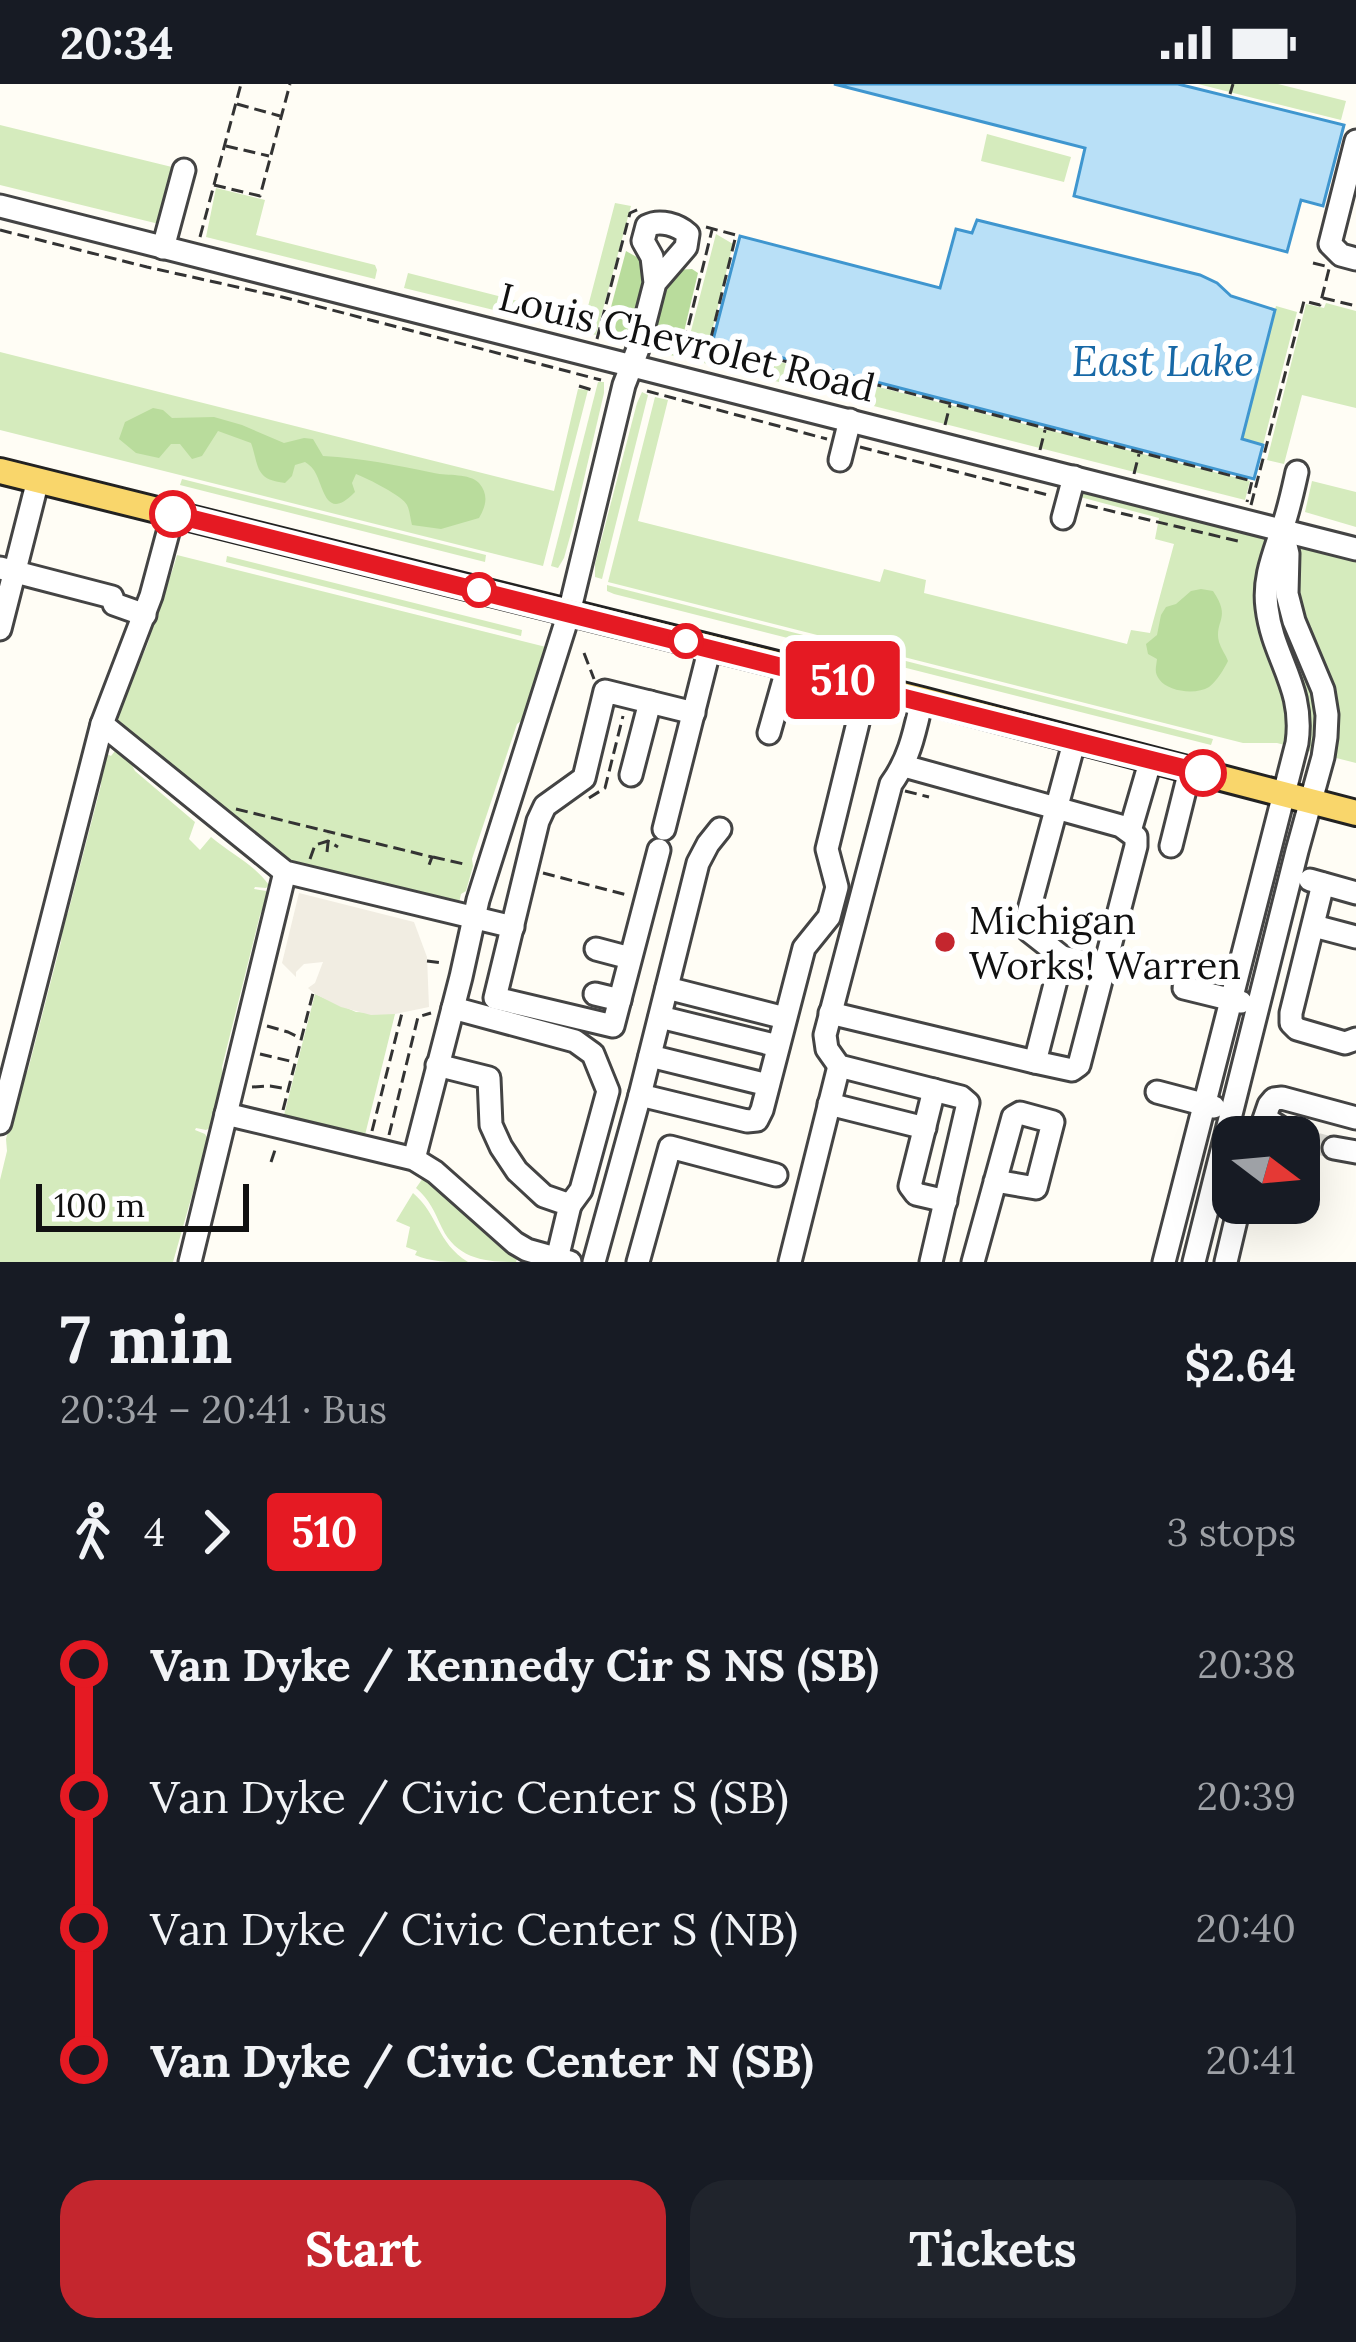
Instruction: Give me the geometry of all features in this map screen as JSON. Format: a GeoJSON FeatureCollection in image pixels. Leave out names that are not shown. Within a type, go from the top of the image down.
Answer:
{"type":"FeatureCollection","features":[{"type":"Feature","properties":{"kind":"main road"},"geometry":{"type":"LineString","coordinates":[[0,471],[1356,812]]}},
{"type":"Feature","properties":{"kind":"street"},"geometry":{"type":"LineString","coordinates":[[1354,153],[1330,244],[1341,255],[1356,259]]}},
{"type":"Feature","properties":{"kind":"street"},"geometry":{"type":"LineString","coordinates":[[163,248],[184,170]]}},
{"type":"Feature","properties":{"kind":"street","name":"Louis Chevrolet Road"},"geometry":{"type":"LineString","coordinates":[[0,206],[849,415],[1356,548]]}},
{"type":"Feature","properties":{"kind":"street"},"geometry":{"type":"LineString","coordinates":[[414,1159],[437,1065],[443,1010],[569,613],[618,406],[656,283]]}},
{"type":"Feature","properties":{"kind":"street"},"geometry":{"type":"LineString","coordinates":[[842,452],[849,415]]}},
{"type":"Feature","properties":{"kind":"street"},"geometry":{"type":"LineString","coordinates":[[1164,1262],[1297,743],[1299,715],[1266,596],[1273,550],[1297,472]]}},
{"type":"Feature","properties":{"kind":"street"},"geometry":{"type":"LineString","coordinates":[[1066,509],[1074,477]]}},
{"type":"Feature","properties":{"kind":"street"},"geometry":{"type":"LineString","coordinates":[[0,628],[8,570],[38,480]]}},
{"type":"Feature","properties":{"kind":"street"},"geometry":{"type":"LineString","coordinates":[[0,1123],[102,724],[145,615],[173,514]]}},
{"type":"Feature","properties":{"kind":"street"},"geometry":{"type":"LineString","coordinates":[[1194,1262],[1323,757],[1327,715],[1320,679],[1287,594],[1288,554],[1282,530]]}},
{"type":"Feature","properties":{"kind":"street"},"geometry":{"type":"LineString","coordinates":[[8,570],[112,597],[114,604],[145,615]]}},
{"type":"Feature","properties":{"kind":"street"},"geometry":{"type":"LineString","coordinates":[[1280,652],[1303,642]]}},
{"type":"Feature","properties":{"kind":"street"},"geometry":{"type":"LineString","coordinates":[[694,713],[605,691],[584,778],[544,806],[538,820],[513,927],[508,971],[495,998],[613,1026],[675,789],[694,713],[710,647]]}},
{"type":"Feature","properties":{"kind":"street"},"geometry":{"type":"LineString","coordinates":[[769,733],[788,666]]}},
{"type":"Feature","properties":{"kind":"street"},"geometry":{"type":"LineString","coordinates":[[640,1094],[757,1120],[804,948],[830,917],[837,887],[827,849],[867,686]]}},
{"type":"Feature","properties":{"kind":"street"},"geometry":{"type":"LineString","coordinates":[[922,700],[904,766],[891,784],[824,1035],[826,1049],[838,1066],[961,1097],[968,1103],[931,1262]]}},
{"type":"Feature","properties":{"kind":"street"},"geometry":{"type":"LineString","coordinates":[[631,775],[650,702]]}},
{"type":"Feature","properties":{"kind":"street"},"geometry":{"type":"LineString","coordinates":[[1299,715],[1327,715]]}},
{"type":"Feature","properties":{"kind":"street"},"geometry":{"type":"LineString","coordinates":[[102,724],[214,816],[296,870],[513,927]]}},
{"type":"Feature","properties":{"kind":"street"},"geometry":{"type":"LineString","coordinates":[[1075,739],[1026,921],[1029,931],[1062,957],[1106,966]]}},
{"type":"Feature","properties":{"kind":"street"},"geometry":{"type":"LineString","coordinates":[[1130,831],[1150,759]]}},
{"type":"Feature","properties":{"kind":"street"},"geometry":{"type":"LineString","coordinates":[[830,1013],[1077,1069],[1136,837],[1130,831],[904,766]]}},
{"type":"Feature","properties":{"kind":"street"},"geometry":{"type":"LineString","coordinates":[[1172,846],[1190,770]]}},
{"type":"Feature","properties":{"kind":"street"},"geometry":{"type":"LineString","coordinates":[[594,1262],[698,863],[720,830]]}},
{"type":"Feature","properties":{"kind":"street"},"geometry":{"type":"LineString","coordinates":[[190,1262],[226,1114],[296,870]]}},
{"type":"Feature","properties":{"kind":"street"},"geometry":{"type":"LineString","coordinates":[[1291,874],[1356,892]]}},
{"type":"Feature","properties":{"kind":"street"},"geometry":{"type":"LineString","coordinates":[[1323,884],[1291,1023],[1345,1043],[1356,1039]]}},
{"type":"Feature","properties":{"kind":"street"},"geometry":{"type":"LineString","coordinates":[[1314,926],[1356,937]]}},
{"type":"Feature","properties":{"kind":"street"},"geometry":{"type":"LineString","coordinates":[[596,949],[630,958]]}},
{"type":"Feature","properties":{"kind":"street"},"geometry":{"type":"LineString","coordinates":[[1035,1062],[1062,957]]}},
{"type":"Feature","properties":{"kind":"street"},"geometry":{"type":"LineString","coordinates":[[667,988],[785,1018]]}},
{"type":"Feature","properties":{"kind":"street"},"geometry":{"type":"LineString","coordinates":[[1184,988],[1291,1013]]}},
{"type":"Feature","properties":{"kind":"street"},"geometry":{"type":"LineString","coordinates":[[595,994],[620,1000]]}},
{"type":"Feature","properties":{"kind":"street"},"geometry":{"type":"LineString","coordinates":[[226,1114],[414,1159],[515,1244],[550,1259],[570,1205],[581,1190],[608,1090],[605,1080],[593,1054],[574,1041],[443,1010]]}},
{"type":"Feature","properties":{"kind":"street"},"geometry":{"type":"LineString","coordinates":[[660,1016],[778,1046]]}},
{"type":"Feature","properties":{"kind":"street"},"geometry":{"type":"LineString","coordinates":[[650,1056],[768,1085]]}},
{"type":"Feature","properties":{"kind":"street"},"geometry":{"type":"LineString","coordinates":[[437,1065],[489,1078],[491,1125],[501,1147],[518,1172],[544,1196],[570,1205]]}},
{"type":"Feature","properties":{"kind":"street"},"geometry":{"type":"LineString","coordinates":[[790,1262],[838,1066]]}},
{"type":"Feature","properties":{"kind":"street"},"geometry":{"type":"LineString","coordinates":[[934,1090],[911,1191],[946,1201]]}},
{"type":"Feature","properties":{"kind":"street"},"geometry":{"type":"LineString","coordinates":[[1156,1092],[1232,1111]]}},
{"type":"Feature","properties":{"kind":"street"},"geometry":{"type":"LineString","coordinates":[[1267,1116],[1274,1099],[1282,1098],[1356,1118]]}},
{"type":"Feature","properties":{"kind":"street"},"geometry":{"type":"LineString","coordinates":[[829,1104],[925,1128]]}},
{"type":"Feature","properties":{"kind":"street"},"geometry":{"type":"LineString","coordinates":[[638,1262],[670,1147],[776,1174]]}},
{"type":"Feature","properties":{"kind":"street"},"geometry":{"type":"LineString","coordinates":[[974,1262],[995,1181]]}},
{"type":"Feature","properties":{"kind":"street"},"geometry":{"type":"LineString","coordinates":[[1226,1262],[1235,1224]]}},
{"type":"Feature","properties":{"kind":"path"},"geometry":{"type":"LineString","coordinates":[[200,239],[241,84]]}},
{"type":"Feature","properties":{"kind":"path"},"geometry":{"type":"LineString","coordinates":[[214,185],[260,196],[290,84]]}},
{"type":"Feature","properties":{"kind":"path"},"geometry":{"type":"LineString","coordinates":[[1230,94],[1232,84]]}},
{"type":"Feature","properties":{"kind":"path"},"geometry":{"type":"LineString","coordinates":[[236,104],[282,116]]}},
{"type":"Feature","properties":{"kind":"path"},"geometry":{"type":"LineString","coordinates":[[224,145],[271,156]]}},
{"type":"Feature","properties":{"kind":"path"},"geometry":{"type":"LineString","coordinates":[[597,339],[630,213]]}},
{"type":"Feature","properties":{"kind":"path"},"geometry":{"type":"LineString","coordinates":[[680,360],[712,229],[736,235],[710,342],[1252,481],[1249,504],[1304,301],[1320,305],[1330,267]]}},
{"type":"Feature","properties":{"kind":"path"},"geometry":{"type":"LineString","coordinates":[[0,230],[601,380]]}},
{"type":"Feature","properties":{"kind":"path"},"geometry":{"type":"LineString","coordinates":[[1322,297],[1356,306]]}},
{"type":"Feature","properties":{"kind":"path"},"geometry":{"type":"LineString","coordinates":[[849,415],[857,380]]}},
{"type":"Feature","properties":{"kind":"path"},"geometry":{"type":"LineString","coordinates":[[579,386],[592,390]]}},
{"type":"Feature","properties":{"kind":"path"},"geometry":{"type":"LineString","coordinates":[[647,391],[842,452],[1066,509],[1242,542]]}},
{"type":"Feature","properties":{"kind":"path"},"geometry":{"type":"LineString","coordinates":[[943,434],[951,404]]}},
{"type":"Feature","properties":{"kind":"path"},"geometry":{"type":"LineString","coordinates":[[1037,458],[1046,428]]}},
{"type":"Feature","properties":{"kind":"path"},"geometry":{"type":"LineString","coordinates":[[1132,482],[1140,452]]}},
{"type":"Feature","properties":{"kind":"path"},"geometry":{"type":"LineString","coordinates":[[584,653],[594,679]]}},
{"type":"Feature","properties":{"kind":"path"},"geometry":{"type":"LineString","coordinates":[[586,800],[605,788],[626,704]]}},
{"type":"Feature","properties":{"kind":"path"},"geometry":{"type":"LineString","coordinates":[[904,791],[929,797]]}},
{"type":"Feature","properties":{"kind":"path"},"geometry":{"type":"LineString","coordinates":[[214,816],[224,806],[464,864]]}},
{"type":"Feature","properties":{"kind":"path"},"geometry":{"type":"LineString","coordinates":[[327,852],[329,832]]}},
{"type":"Feature","properties":{"kind":"path"},"geometry":{"type":"LineString","coordinates":[[296,870],[315,845],[328,841],[338,847]]}},
{"type":"Feature","properties":{"kind":"path"},"geometry":{"type":"LineString","coordinates":[[429,865],[432,857]]}},
{"type":"Feature","properties":{"kind":"path"},"geometry":{"type":"LineString","coordinates":[[541,868],[544,873],[621,894]]}},
{"type":"Feature","properties":{"kind":"path"},"geometry":{"type":"LineString","coordinates":[[427,961],[445,964]]}},
{"type":"Feature","properties":{"kind":"path"},"geometry":{"type":"LineString","coordinates":[[282,1117],[313,993]]}},
{"type":"Feature","properties":{"kind":"path"},"geometry":{"type":"LineString","coordinates":[[370,1138],[403,1009]]}},
{"type":"Feature","properties":{"kind":"path"},"geometry":{"type":"LineString","coordinates":[[387,1143],[419,1009]]}},
{"type":"Feature","properties":{"kind":"path"},"geometry":{"type":"LineString","coordinates":[[418,1017],[443,1010]]}},
{"type":"Feature","properties":{"kind":"path"},"geometry":{"type":"LineString","coordinates":[[267,1026],[302,1039]]}},
{"type":"Feature","properties":{"kind":"path"},"geometry":{"type":"LineString","coordinates":[[260,1054],[296,1063]]}},
{"type":"Feature","properties":{"kind":"path"},"geometry":{"type":"LineString","coordinates":[[251,1088],[288,1090]]}},
{"type":"Feature","properties":{"kind":"path"},"geometry":{"type":"LineString","coordinates":[[271,1162],[275,1150]]}},
{"type":"Feature","properties":{"kind":"green space"},"geometry":{"type":"Polygon","coordinates":[[[1198,84],[1278,84],[1346,101],[1341,120],[1198,84]]]}},
{"type":"Feature","properties":{"kind":"green space"},"geometry":{"type":"Polygon","coordinates":[[[0,125],[176,168],[159,224],[0,185],[0,125]]]}},
{"type":"Feature","properties":{"kind":"green space"},"geometry":{"type":"Polygon","coordinates":[[[987,134],[1071,157],[1064,182],[981,161],[987,134]]]}},
{"type":"Feature","properties":{"kind":"green space"},"geometry":{"type":"Polygon","coordinates":[[[216,188],[265,200],[256,235],[375,265],[375,279],[206,237],[216,188]]]}},
{"type":"Feature","properties":{"kind":"green space"},"geometry":{"type":"Polygon","coordinates":[[[615,203],[631,206],[596,335],[404,288],[408,273],[585,318],[615,203]]]}},
{"type":"Feature","properties":{"kind":"green space"},"geometry":{"type":"Polygon","coordinates":[[[716,234],[733,244],[709,344],[1250,481],[1245,500],[684,358],[716,234]]]}},
{"type":"Feature","properties":{"kind":"green space"},"geometry":{"type":"Polygon","coordinates":[[[626,251],[642,260],[649,276],[630,344],[603,337],[626,251]]]}},
{"type":"Feature","properties":{"kind":"green space"},"geometry":{"type":"Polygon","coordinates":[[[675,270],[698,273],[678,357],[653,350],[660,297],[675,270]]]}},
{"type":"Feature","properties":{"kind":"green space"},"geometry":{"type":"Polygon","coordinates":[[[1326,303],[1356,311],[1356,408],[1302,395],[1284,464],[1267,460],[1306,304],[1324,308],[1326,303]]]}},
{"type":"Feature","properties":{"kind":"green space"},"geometry":{"type":"Polygon","coordinates":[[[1276,306],[1297,312],[1263,445],[1241,439],[1276,306]]]}},
{"type":"Feature","properties":{"kind":"green space"},"geometry":{"type":"Polygon","coordinates":[[[0,352],[554,491],[578,389],[588,390],[543,566],[0,430],[0,352]]]}},
{"type":"Feature","properties":{"kind":"green space"},"geometry":{"type":"Polygon","coordinates":[[[598,382],[604,382],[604,393],[573,526],[558,568],[551,566],[598,382]]]}},
{"type":"Feature","properties":{"kind":"green space"},"geometry":{"type":"Polygon","coordinates":[[[642,392],[648,395],[602,579],[595,577],[595,564],[642,392]]]}},
{"type":"Feature","properties":{"kind":"green space"},"geometry":{"type":"Polygon","coordinates":[[[655,397],[668,400],[638,521],[880,582],[884,569],[926,580],[924,593],[1127,644],[1131,630],[1150,633],[1174,544],[1155,539],[1159,518],[1080,497],[1084,493],[1356,559],[1356,763],[1277,743],[1243,743],[608,582],[655,397]]]}},
{"type":"Feature","properties":{"kind":"green space"},"geometry":{"type":"Polygon","coordinates":[[[153,408],[172,418],[214,417],[284,443],[313,439],[323,456],[470,478],[482,487],[485,505],[479,518],[441,529],[412,525],[404,502],[368,479],[356,474],[355,492],[337,504],[326,498],[305,462],[295,465],[285,483],[268,479],[259,470],[251,443],[218,431],[202,456],[192,459],[180,444],[171,444],[159,458],[136,453],[119,439],[125,422],[153,408]]]}},
{"type":"Feature","properties":{"kind":"green space"},"geometry":{"type":"Polygon","coordinates":[[[182,479],[486,555],[485,562],[180,485],[182,479]]]}},
{"type":"Feature","properties":{"kind":"green space"},"geometry":{"type":"Polygon","coordinates":[[[1312,481],[1356,492],[1356,527],[1305,512],[1312,481]]]}},
{"type":"Feature","properties":{"kind":"green space"},"geometry":{"type":"Polygon","coordinates":[[[177,555],[546,647],[459,903],[288,863],[121,728],[122,723],[115,719],[117,710],[147,646],[177,555]]]}},
{"type":"Feature","properties":{"kind":"green space"},"geometry":{"type":"Polygon","coordinates":[[[227,556],[522,630],[521,636],[226,562],[227,556]]]}},
{"type":"Feature","properties":{"kind":"green space"},"geometry":{"type":"Polygon","coordinates":[[[607,585],[1213,739],[1211,745],[614,594],[607,591],[607,585]]]}},
{"type":"Feature","properties":{"kind":"green space"},"geometry":{"type":"Polygon","coordinates":[[[1201,589],[1213,591],[1219,600],[1219,642],[1228,661],[1209,687],[1182,691],[1159,679],[1157,659],[1148,654],[1146,644],[1157,635],[1166,607],[1201,589]]]}},
{"type":"Feature","properties":{"kind":"green space"},"geometry":{"type":"Polygon","coordinates":[[[115,751],[195,822],[189,839],[200,850],[211,837],[263,878],[269,885],[254,889],[269,895],[260,915],[210,1128],[195,1130],[208,1139],[173,1262],[0,1262],[0,1180],[6,1139],[61,942],[102,765],[107,754],[115,751]]]}},
{"type":"Feature","properties":{"kind":"green space"},"geometry":{"type":"Polygon","coordinates":[[[315,994],[356,1012],[395,1014],[365,1135],[284,1115],[315,994]]]}},
{"type":"Feature","properties":{"kind":"green space"},"geometry":{"type":"Polygon","coordinates":[[[423,1178],[516,1262],[483,1259],[456,1246],[416,1188],[423,1178]]]}},
{"type":"Feature","properties":{"kind":"green space"},"geometry":{"type":"Polygon","coordinates":[[[413,1193],[450,1246],[468,1262],[427,1259],[406,1247],[410,1227],[396,1221],[413,1193]]]}},
{"type":"Feature","properties":{"kind":"shaded area"},"geometry":{"type":"Polygon","coordinates":[[[299,893],[414,922],[427,957],[429,1007],[371,1015],[341,1007],[308,988],[323,962],[304,964],[296,977],[282,963],[299,893]]]}},
{"type":"Feature","properties":{"kind":"water","name":"East Lake"},"geometry":{"type":"Polygon","coordinates":[[[834,84],[1178,84],[1344,125],[1323,206],[1301,200],[1287,252],[1074,196],[1085,148],[834,84]]]}},
{"type":"Feature","properties":{"kind":"water","name":"East Lake"},"geometry":{"type":"Polygon","coordinates":[[[977,220],[1200,275],[1231,296],[1275,310],[1242,439],[1263,445],[1254,479],[713,340],[740,236],[940,288],[956,229],[972,233],[977,220]]]}},
{"type":"Feature","properties":{"kind":"tunnel"},"geometry":{"type":"LineString","coordinates":[[1320,1144],[1334,1148]]}},
{"type":"Feature","properties":{"kind":"bus line","name":"510"},"geometry":{"type":"LineString","coordinates":[[173,514],[1203,773]]}},
{"type":"Feature","properties":{"kind":"place","name":"Michigan Works! Warren"},"geometry":{"type":"Point","coordinates":[945,942]}}]}
